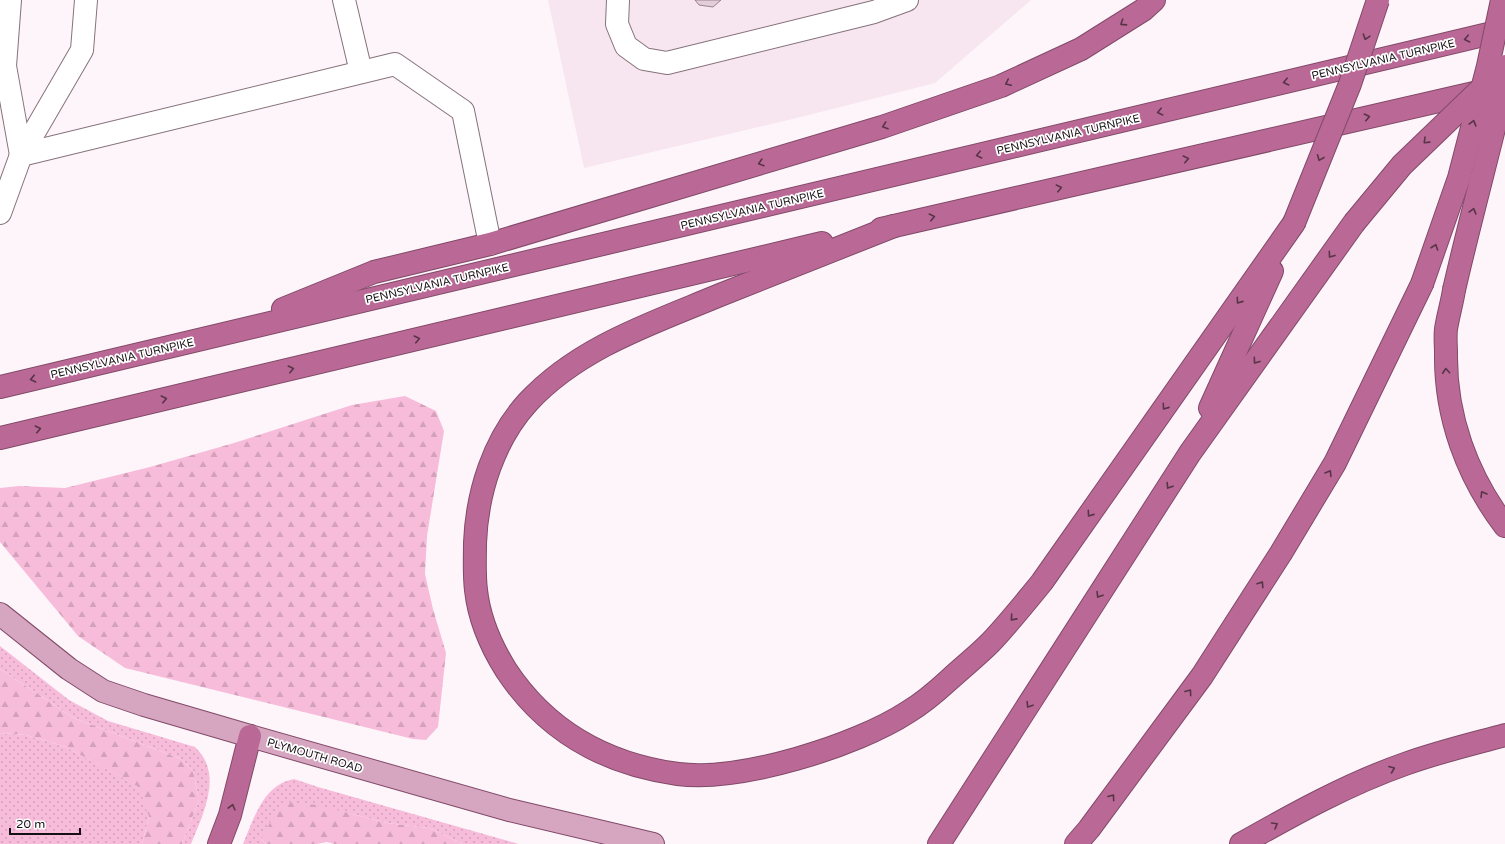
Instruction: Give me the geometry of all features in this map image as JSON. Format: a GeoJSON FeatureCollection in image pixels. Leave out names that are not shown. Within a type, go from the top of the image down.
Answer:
{"type":"FeatureCollection","features":[{"type":"Feature","properties":{"kind":"highway"},"geometry":{"type":"LineString","coordinates":[[221,335],[374,272],[490,244],[882,128],[1001,86],[1081,49],[1142,10],[1154,0]]}},
{"type":"Feature","properties":{"kind":"highway"},"geometry":{"type":"LineString","coordinates":[[1190,453],[1294,223],[1350,84],[1378,0]]}},
{"type":"Feature","properties":{"kind":"highway"},"geometry":{"type":"LineString","coordinates":[[1083,836],[1202,676],[1281,553],[1335,463],[1422,284],[1459,178],[1488,66],[1502,0]]}},
{"type":"Feature","properties":{"kind":"highway","name":"PENNSYLVANIA TURNPIKE"},"geometry":{"type":"LineString","coordinates":[[0,387],[1505,30]]}},
{"type":"Feature","properties":{"kind":"highway"},"geometry":{"type":"LineString","coordinates":[[945,836],[1190,453],[1354,223],[1402,165],[1505,66]]}},
{"type":"Feature","properties":{"kind":"highway"},"geometry":{"type":"LineString","coordinates":[[1505,82],[1491,144],[1466,238],[1446,329],[1446,370],[1451,410],[1461,448],[1475,479],[1494,511],[1505,526]]}},
{"type":"Feature","properties":{"kind":"highway"},"geometry":{"type":"LineString","coordinates":[[0,438],[894,226],[1505,86]]}},
{"type":"Feature","properties":{"kind":"highway"},"geometry":{"type":"LineString","coordinates":[[894,226],[648,324],[601,346],[570,366],[546,385],[530,400],[507,429],[493,458],[480,506],[476,528],[476,592],[488,639],[513,680],[537,710],[577,741],[605,755],[633,765],[680,774],[732,772],[765,766],[845,743],[874,731],[908,713],[931,696],[988,645],[1018,612],[1042,582],[1294,223]]}},
{"type":"Feature","properties":{"kind":"highway"},"geometry":{"type":"LineString","coordinates":[[1241,844],[1287,818],[1360,782],[1405,764],[1505,735]]}},
{"type":"Feature","properties":{"kind":"highway"},"geometry":{"type":"LineString","coordinates":[[219,844],[230,815],[250,736]]}},
{"type":"Feature","properties":{"kind":"main road","name":"PLYMOUTH ROAD"},"geometry":{"type":"LineString","coordinates":[[0,614],[69,669],[104,690],[144,705],[509,810],[653,844]]}},
{"type":"Feature","properties":{"kind":"lane"},"geometry":{"type":"LineString","coordinates":[[10,0],[5,66],[21,155]]}},
{"type":"Feature","properties":{"kind":"lane"},"geometry":{"type":"LineString","coordinates":[[0,213],[21,155],[82,50],[86,0]]}},
{"type":"Feature","properties":{"kind":"lane"},"geometry":{"type":"LineString","coordinates":[[344,0],[361,72]]}},
{"type":"Feature","properties":{"kind":"lane"},"geometry":{"type":"LineString","coordinates":[[618,0],[617,24],[626,46],[644,59],[667,63],[874,12],[907,0]]}},
{"type":"Feature","properties":{"kind":"lane"},"geometry":{"type":"LineString","coordinates":[[21,155],[395,64],[463,111],[490,244]]}},
{"type":"Feature","properties":{"kind":"shaded area"},"geometry":{"type":"Polygon","coordinates":[[[548,0],[1031,0],[935,83],[801,117],[584,168],[548,0]]]}},
{"type":"Feature","properties":{"kind":"green space"},"geometry":{"type":"Polygon","coordinates":[[[405,396],[436,411],[444,431],[427,536],[425,574],[433,609],[446,653],[438,727],[426,740],[413,739],[125,668],[78,636],[0,542],[0,488],[19,486],[65,488],[150,467],[234,443],[352,405],[405,396]]]}},
{"type":"Feature","properties":{"kind":"green space"},"geometry":{"type":"Polygon","coordinates":[[[0,646],[69,700],[108,721],[195,747],[204,758],[208,769],[210,782],[205,807],[191,844],[182,844],[199,800],[193,771],[181,759],[74,718],[0,669],[0,646]]]}},
{"type":"Feature","properties":{"kind":"green space"},"geometry":{"type":"Polygon","coordinates":[[[0,669],[74,718],[181,759],[193,771],[199,800],[182,844],[142,844],[149,817],[139,787],[66,747],[26,735],[0,733],[0,669]]]}},
{"type":"Feature","properties":{"kind":"green space"},"geometry":{"type":"Polygon","coordinates":[[[0,733],[26,735],[66,747],[140,787],[149,817],[142,844],[0,844],[0,733]]]}},
{"type":"Feature","properties":{"kind":"green space"},"geometry":{"type":"Polygon","coordinates":[[[294,779],[519,844],[463,844],[429,828],[387,823],[348,813],[261,839],[266,844],[243,844],[253,819],[268,794],[282,783],[294,779]]]}},
{"type":"Feature","properties":{"kind":"green space"},"geometry":{"type":"Polygon","coordinates":[[[288,802],[317,805],[387,823],[429,828],[463,844],[334,844],[327,842],[317,844],[266,844],[261,839],[272,819],[288,802]]]}},
{"type":"Feature","properties":{"kind":"building"},"geometry":{"type":"Polygon","coordinates":[[[695,0],[721,0],[713,7],[699,5],[695,0]]]}}]}
